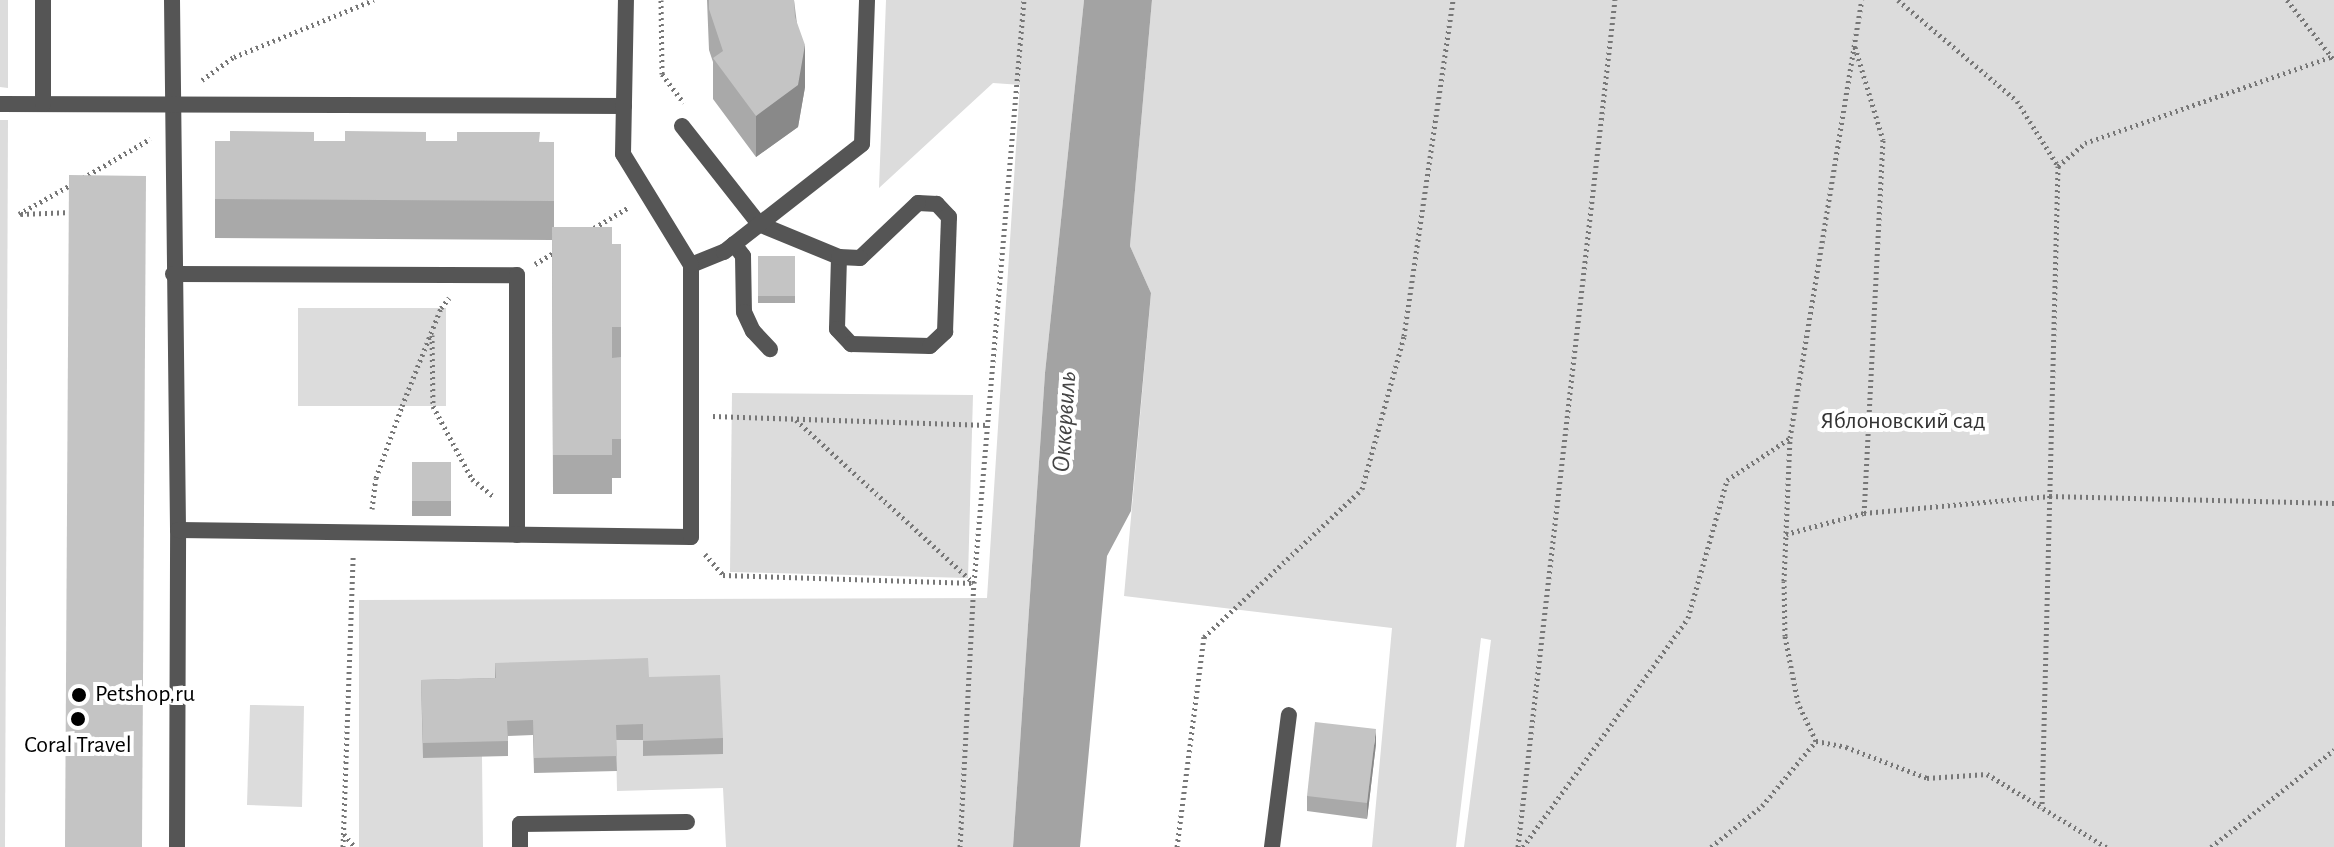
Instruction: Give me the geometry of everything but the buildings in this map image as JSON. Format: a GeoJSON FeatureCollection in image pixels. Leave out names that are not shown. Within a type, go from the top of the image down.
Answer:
{"type":"FeatureCollection","features":[{"type":"Feature","properties":{"kind":"lane"},"geometry":{"type":"LineString","coordinates":[[43,0],[43,104]]}},
{"type":"Feature","properties":{"kind":"lane"},"geometry":{"type":"LineString","coordinates":[[172,0],[178,530],[177,847]]}},
{"type":"Feature","properties":{"kind":"lane"},"geometry":{"type":"LineString","coordinates":[[178,530],[691,537],[691,265],[623,154],[626,0]]}},
{"type":"Feature","properties":{"kind":"lane"},"geometry":{"type":"LineString","coordinates":[[691,265],[734,244],[862,144],[867,0]]}},
{"type":"Feature","properties":{"kind":"lane"},"geometry":{"type":"LineString","coordinates":[[0,104],[172,102],[624,106]]}},
{"type":"Feature","properties":{"kind":"lane"},"geometry":{"type":"LineString","coordinates":[[682,126],[759,224],[839,257],[860,258],[918,203],[937,204],[949,217],[945,332],[930,346],[851,344],[837,329],[839,257]]}},
{"type":"Feature","properties":{"kind":"lane"},"geometry":{"type":"LineString","coordinates":[[734,244],[743,256],[744,312],[753,331],[770,349]]}},
{"type":"Feature","properties":{"kind":"lane"},"geometry":{"type":"LineString","coordinates":[[173,274],[517,275],[517,535]]}},
{"type":"Feature","properties":{"kind":"lane"},"geometry":{"type":"LineString","coordinates":[[1272,847],[1289,715]]}},
{"type":"Feature","properties":{"kind":"lane"},"geometry":{"type":"LineString","coordinates":[[520,847],[520,824],[687,822]]}},
{"type":"Feature","properties":{"kind":"path"},"geometry":{"type":"LineString","coordinates":[[172,102],[234,57],[374,0]]}},
{"type":"Feature","properties":{"kind":"path"},"geometry":{"type":"LineString","coordinates":[[661,0],[662,74],[687,107],[682,126]]}},
{"type":"Feature","properties":{"kind":"path"},"geometry":{"type":"LineString","coordinates":[[960,847],[974,583],[1024,0]]}},
{"type":"Feature","properties":{"kind":"path"},"geometry":{"type":"LineString","coordinates":[[1177,847],[1204,637],[1362,489],[1404,336],[1453,0]]}},
{"type":"Feature","properties":{"kind":"path"},"geometry":{"type":"LineString","coordinates":[[1521,847],[1615,0]]}},
{"type":"Feature","properties":{"kind":"path"},"geometry":{"type":"LineString","coordinates":[[1816,741],[1798,703],[1785,636],[1790,438],[1862,0]]}},
{"type":"Feature","properties":{"kind":"path"},"geometry":{"type":"LineString","coordinates":[[1898,0],[2017,101],[2058,166],[2042,808]]}},
{"type":"Feature","properties":{"kind":"path"},"geometry":{"type":"LineString","coordinates":[[2058,166],[2085,143],[2333,59],[2287,0]]}},
{"type":"Feature","properties":{"kind":"path"},"geometry":{"type":"LineString","coordinates":[[1855,44],[1883,140],[1864,513]]}},
{"type":"Feature","properties":{"kind":"path"},"geometry":{"type":"LineString","coordinates":[[81,212],[19,214],[173,127]]}},
{"type":"Feature","properties":{"kind":"path"},"geometry":{"type":"LineString","coordinates":[[582,235],[648,195]]}},
{"type":"Feature","properties":{"kind":"path"},"geometry":{"type":"LineString","coordinates":[[517,275],[569,243]]}},
{"type":"Feature","properties":{"kind":"path"},"geometry":{"type":"LineString","coordinates":[[376,478],[441,308]]}},
{"type":"Feature","properties":{"kind":"path"},"geometry":{"type":"LineString","coordinates":[[432,331],[433,406],[472,479]]}},
{"type":"Feature","properties":{"kind":"path"},"geometry":{"type":"LineString","coordinates":[[691,416],[988,425]]}},
{"type":"Feature","properties":{"kind":"path"},"geometry":{"type":"LineString","coordinates":[[795,419],[974,583]]}},
{"type":"Feature","properties":{"kind":"path"},"geometry":{"type":"LineString","coordinates":[[1521,847],[1688,618],[1727,480],[1790,438]]}},
{"type":"Feature","properties":{"kind":"path"},"geometry":{"type":"LineString","coordinates":[[1786,534],[1864,513],[2050,496],[2334,503]]}},
{"type":"Feature","properties":{"kind":"path"},"geometry":{"type":"LineString","coordinates":[[343,847],[354,533]]}},
{"type":"Feature","properties":{"kind":"path"},"geometry":{"type":"LineString","coordinates":[[691,537],[723,575],[974,583]]}},
{"type":"Feature","properties":{"kind":"path"},"geometry":{"type":"LineString","coordinates":[[1816,741],[1846,747],[1927,778],[1987,774],[2106,847]]}},
{"type":"Feature","properties":{"kind":"path"},"geometry":{"type":"LineString","coordinates":[[1711,847],[1762,806],[1816,741]]}},
{"type":"Feature","properties":{"kind":"path"},"geometry":{"type":"LineString","coordinates":[[2211,847],[2334,750]]}},
{"type":"Feature","properties":{"kind":"path"},"geometry":{"type":"LineString","coordinates":[[344,833],[355,847]]}},
{"type":"Feature","properties":{"kind":"green space"},"geometry":{"type":"Polygon","coordinates":[[[0,0],[8,0],[8,88],[0,87],[0,0]]]}},
{"type":"Feature","properties":{"kind":"green space"},"geometry":{"type":"Polygon","coordinates":[[[886,0],[1084,0],[1045,373],[1013,847],[726,847],[723,788],[617,791],[616,740],[643,740],[644,756],[723,753],[496,678],[482,756],[483,847],[359,847],[359,600],[987,598],[1020,85],[993,83],[879,188],[886,0]]]}},
{"type":"Feature","properties":{"kind":"green space","name":"Яблоновский сад"},"geometry":{"type":"Polygon","coordinates":[[[1152,0],[2334,0],[2334,847],[1464,847],[1491,640],[1481,638],[1456,847],[1372,847],[1392,628],[1124,596],[1151,293],[1130,246],[1152,0]]]}},
{"type":"Feature","properties":{"kind":"green space"},"geometry":{"type":"Polygon","coordinates":[[[0,120],[8,120],[5,847],[0,847],[0,120]]]}},
{"type":"Feature","properties":{"kind":"green space"},"geometry":{"type":"Polygon","coordinates":[[[298,308],[446,308],[446,406],[298,406],[298,308]]]}},
{"type":"Feature","properties":{"kind":"green space"},"geometry":{"type":"Polygon","coordinates":[[[732,393],[973,395],[968,578],[730,572],[732,393]]]}},
{"type":"Feature","properties":{"kind":"green space"},"geometry":{"type":"Polygon","coordinates":[[[250,705],[304,706],[302,807],[247,805],[250,705]]]}},
{"type":"Feature","properties":{"kind":"water","name":"Оккервиль"},"geometry":{"type":"Polygon","coordinates":[[[1084,0],[1152,0],[1130,246],[1151,293],[1131,511],[1107,556],[1080,847],[1013,847],[1045,373],[1084,0]]]}},
{"type":"Feature","properties":{"kind":"place","name":"Petshop.ru"},"geometry":{"type":"Point","coordinates":[79,695]}},
{"type":"Feature","properties":{"kind":"place","name":"Coral Travel"},"geometry":{"type":"Point","coordinates":[78,719]}}]}
